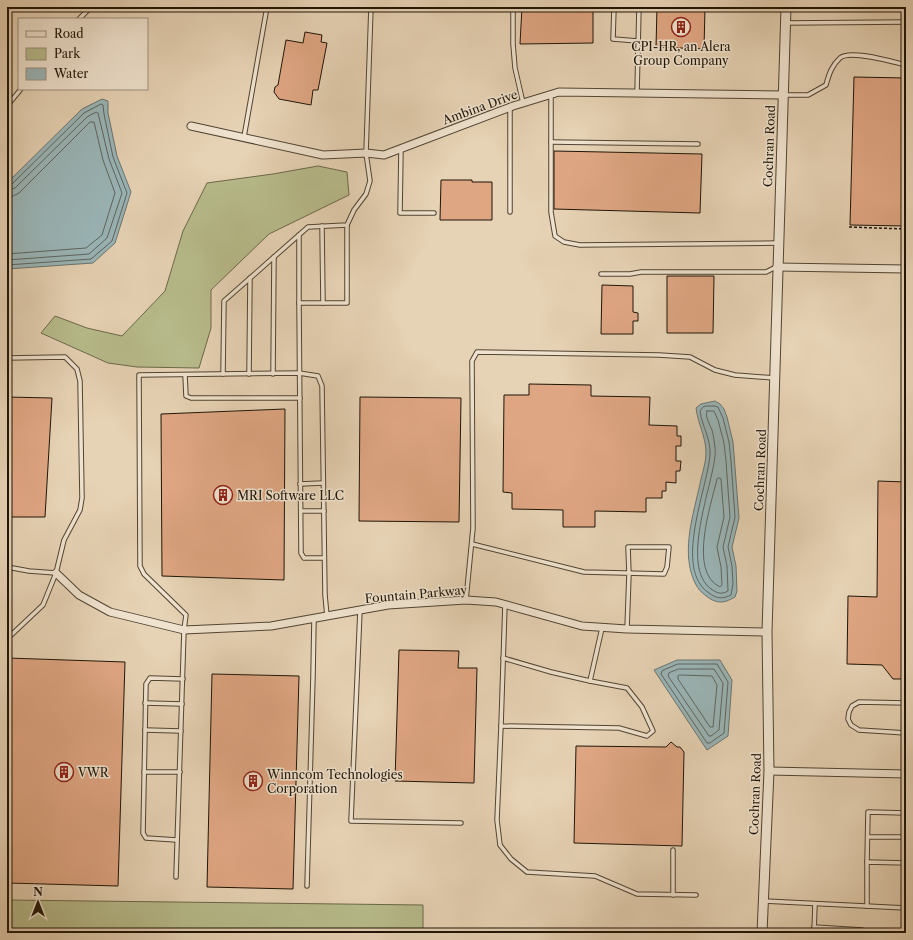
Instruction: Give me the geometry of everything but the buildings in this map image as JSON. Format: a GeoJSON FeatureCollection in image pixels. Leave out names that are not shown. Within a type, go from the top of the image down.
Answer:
{"type":"FeatureCollection","features":[{"type":"Feature","properties":{"kind":"street","name":"Cochran Road"},"geometry":{"type":"LineString","coordinates":[[762,933],[769,771],[767,632],[786,7]]}},
{"type":"Feature","properties":{"kind":"street","name":"Ambina Drive"},"geometry":{"type":"LineString","coordinates":[[191,126],[323,155],[366,153],[384,155],[510,107],[559,92],[783,95]]}},
{"type":"Feature","properties":{"kind":"street"},"geometry":{"type":"LineString","coordinates":[[777,267],[906,269]]}},
{"type":"Feature","properties":{"kind":"street","name":"Fountain Parkway"},"geometry":{"type":"LineString","coordinates":[[56,573],[79,595],[110,612],[184,630],[271,626],[388,606],[466,600],[505,604],[582,626],[626,629],[767,632]]}},
{"type":"Feature","properties":{"kind":"street"},"geometry":{"type":"LineString","coordinates":[[769,771],[906,774]]}},
{"type":"Feature","properties":{"kind":"lane"},"geometry":{"type":"LineString","coordinates":[[80,18],[91,7]]}},
{"type":"Feature","properties":{"kind":"lane"},"geometry":{"type":"LineString","coordinates":[[244,137],[267,7]]}},
{"type":"Feature","properties":{"kind":"lane"},"geometry":{"type":"LineString","coordinates":[[300,303],[347,303],[347,225],[354,210],[366,194],[370,182],[366,153],[371,7]]}},
{"type":"Feature","properties":{"kind":"lane"},"geometry":{"type":"LineString","coordinates":[[513,7],[513,44],[515,68],[523,103]]}},
{"type":"Feature","properties":{"kind":"lane"},"geometry":{"type":"LineString","coordinates":[[614,7],[613,39],[638,40]]}},
{"type":"Feature","properties":{"kind":"lane"},"geometry":{"type":"LineString","coordinates":[[637,93],[639,7]]}},
{"type":"Feature","properties":{"kind":"lane"},"geometry":{"type":"LineString","coordinates":[[785,23],[906,22]]}},
{"type":"Feature","properties":{"kind":"lane"},"geometry":{"type":"LineString","coordinates":[[783,95],[808,95],[826,84],[832,66],[841,56],[855,54],[906,65]]}},
{"type":"Feature","properties":{"kind":"lane"},"geometry":{"type":"LineString","coordinates":[[7,106],[20,90]]}},
{"type":"Feature","properties":{"kind":"lane"},"geometry":{"type":"LineString","coordinates":[[551,94],[552,224],[555,236],[564,242],[580,245],[778,242]]}},
{"type":"Feature","properties":{"kind":"lane"},"geometry":{"type":"LineString","coordinates":[[510,107],[510,212]]}},
{"type":"Feature","properties":{"kind":"lane"},"geometry":{"type":"LineString","coordinates":[[551,142],[698,144]]}},
{"type":"Feature","properties":{"kind":"lane"},"geometry":{"type":"LineString","coordinates":[[401,148],[400,213],[434,213]]}},
{"type":"Feature","properties":{"kind":"lane"},"geometry":{"type":"LineString","coordinates":[[224,374],[224,301],[308,227],[347,225]]}},
{"type":"Feature","properties":{"kind":"lane"},"geometry":{"type":"LineString","coordinates":[[322,226],[323,303]]}},
{"type":"Feature","properties":{"kind":"lane"},"geometry":{"type":"LineString","coordinates":[[299,235],[301,553],[304,558],[324,558]]}},
{"type":"Feature","properties":{"kind":"lane"},"geometry":{"type":"LineString","coordinates":[[273,374],[274,257]]}},
{"type":"Feature","properties":{"kind":"lane"},"geometry":{"type":"LineString","coordinates":[[601,274],[630,274],[641,272],[766,272],[777,267]]}},
{"type":"Feature","properties":{"kind":"lane"},"geometry":{"type":"LineString","coordinates":[[249,374],[250,278]]}},
{"type":"Feature","properties":{"kind":"lane"},"geometry":{"type":"LineString","coordinates":[[466,600],[473,528],[472,361],[477,352],[659,355],[690,358],[715,370],[735,375],[774,378]]}},
{"type":"Feature","properties":{"kind":"lane"},"geometry":{"type":"LineString","coordinates":[[7,358],[65,358],[77,369],[80,381],[82,498],[80,510],[64,540],[56,573],[44,605],[7,639]]}},
{"type":"Feature","properties":{"kind":"lane"},"geometry":{"type":"LineString","coordinates":[[176,877],[184,630],[186,614],[144,574],[140,566],[139,375],[299,373],[318,376],[322,386],[324,558],[327,616]]}},
{"type":"Feature","properties":{"kind":"lane"},"geometry":{"type":"LineString","coordinates":[[185,375],[186,396],[191,398],[300,398]]}},
{"type":"Feature","properties":{"kind":"lane"},"geometry":{"type":"LineString","coordinates":[[300,484],[323,483]]}},
{"type":"Feature","properties":{"kind":"lane"},"geometry":{"type":"LineString","coordinates":[[301,511],[324,511]]}},
{"type":"Feature","properties":{"kind":"lane"},"geometry":{"type":"LineString","coordinates":[[472,544],[584,572],[629,574],[664,574],[667,567],[669,547],[628,547],[629,574],[626,629]]}},
{"type":"Feature","properties":{"kind":"lane"},"geometry":{"type":"LineString","coordinates":[[7,567],[29,571],[56,573]]}},
{"type":"Feature","properties":{"kind":"lane"},"geometry":{"type":"LineString","coordinates":[[505,604],[497,820],[500,845],[511,859],[527,872],[595,876],[637,894],[696,895]]}},
{"type":"Feature","properties":{"kind":"lane"},"geometry":{"type":"LineString","coordinates":[[360,610],[352,821],[461,823]]}},
{"type":"Feature","properties":{"kind":"lane"},"geometry":{"type":"LineString","coordinates":[[307,886],[314,619]]}},
{"type":"Feature","properties":{"kind":"lane"},"geometry":{"type":"LineString","coordinates":[[590,681],[602,628]]}},
{"type":"Feature","properties":{"kind":"lane"},"geometry":{"type":"LineString","coordinates":[[501,726],[619,728],[647,736],[653,730],[642,707],[626,688],[551,672],[503,658]]}},
{"type":"Feature","properties":{"kind":"lane"},"geometry":{"type":"LineString","coordinates":[[177,840],[146,838],[142,833],[145,703],[146,684],[150,678],[183,679]]}},
{"type":"Feature","properties":{"kind":"lane"},"geometry":{"type":"LineString","coordinates":[[906,703],[859,702],[852,706],[848,719],[851,726],[859,730],[906,733]]}},
{"type":"Feature","properties":{"kind":"lane"},"geometry":{"type":"LineString","coordinates":[[145,703],[182,704]]}},
{"type":"Feature","properties":{"kind":"lane"},"geometry":{"type":"LineString","coordinates":[[145,730],[181,730]]}},
{"type":"Feature","properties":{"kind":"lane"},"geometry":{"type":"LineString","coordinates":[[144,772],[180,772]]}},
{"type":"Feature","properties":{"kind":"lane"},"geometry":{"type":"LineString","coordinates":[[867,906],[868,812],[906,813]]}},
{"type":"Feature","properties":{"kind":"lane"},"geometry":{"type":"LineString","coordinates":[[868,836],[906,837]]}},
{"type":"Feature","properties":{"kind":"lane"},"geometry":{"type":"LineString","coordinates":[[673,850],[673,895]]}},
{"type":"Feature","properties":{"kind":"lane"},"geometry":{"type":"LineString","coordinates":[[867,862],[906,863]]}},
{"type":"Feature","properties":{"kind":"lane"},"geometry":{"type":"LineString","coordinates":[[763,901],[906,908]]}},
{"type":"Feature","properties":{"kind":"lane"},"geometry":{"type":"LineString","coordinates":[[814,933],[815,904]]}},
{"type":"Feature","properties":{"kind":"lane"},"geometry":{"type":"LineString","coordinates":[[814,927],[843,931],[862,930],[864,933]]}},
{"type":"Feature","properties":{"kind":"lane"},"geometry":{"type":"LineString","coordinates":[[529,933],[548,933]]}},
{"type":"Feature","properties":{"kind":"path"},"geometry":{"type":"LineString","coordinates":[[849,227],[906,229]]}},
{"type":"Feature","properties":{"kind":"green space"},"geometry":{"type":"Polygon","coordinates":[[[318,166],[347,172],[349,195],[269,234],[211,290],[211,328],[199,368],[137,367],[108,363],[41,333],[55,316],[87,328],[122,336],[165,291],[183,231],[207,183],[318,166]]]}},
{"type":"Feature","properties":{"kind":"green space"},"geometry":{"type":"Polygon","coordinates":[[[7,900],[423,905],[423,933],[7,933],[7,900]]]}},
{"type":"Feature","properties":{"kind":"water"},"geometry":{"type":"Polygon","coordinates":[[[102,99],[108,101],[108,113],[117,156],[131,192],[115,243],[93,263],[7,269],[7,183],[82,109],[102,99]]]}},
{"type":"Feature","properties":{"kind":"water"},"geometry":{"type":"Polygon","coordinates":[[[715,401],[724,409],[733,442],[739,518],[732,547],[736,566],[737,591],[735,597],[723,602],[709,598],[702,593],[696,585],[691,572],[688,549],[693,514],[706,456],[705,441],[698,420],[696,408],[701,404],[715,401]]]}},
{"type":"Feature","properties":{"kind":"water"},"geometry":{"type":"Polygon","coordinates":[[[677,660],[720,660],[732,680],[728,736],[707,750],[654,670],[677,660]]]}},
{"type":"Feature","properties":{"kind":"place","name":"CPI-HR, an Alera Group Company"},"geometry":{"type":"Point","coordinates":[681,27]}},
{"type":"Feature","properties":{"kind":"place","name":"MRI Software LLC"},"geometry":{"type":"Point","coordinates":[223,495]}},
{"type":"Feature","properties":{"kind":"place","name":"VWR"},"geometry":{"type":"Point","coordinates":[64,772]}},
{"type":"Feature","properties":{"kind":"place","name":"Winncom Technologies Corporation"},"geometry":{"type":"Point","coordinates":[253,781]}}]}
